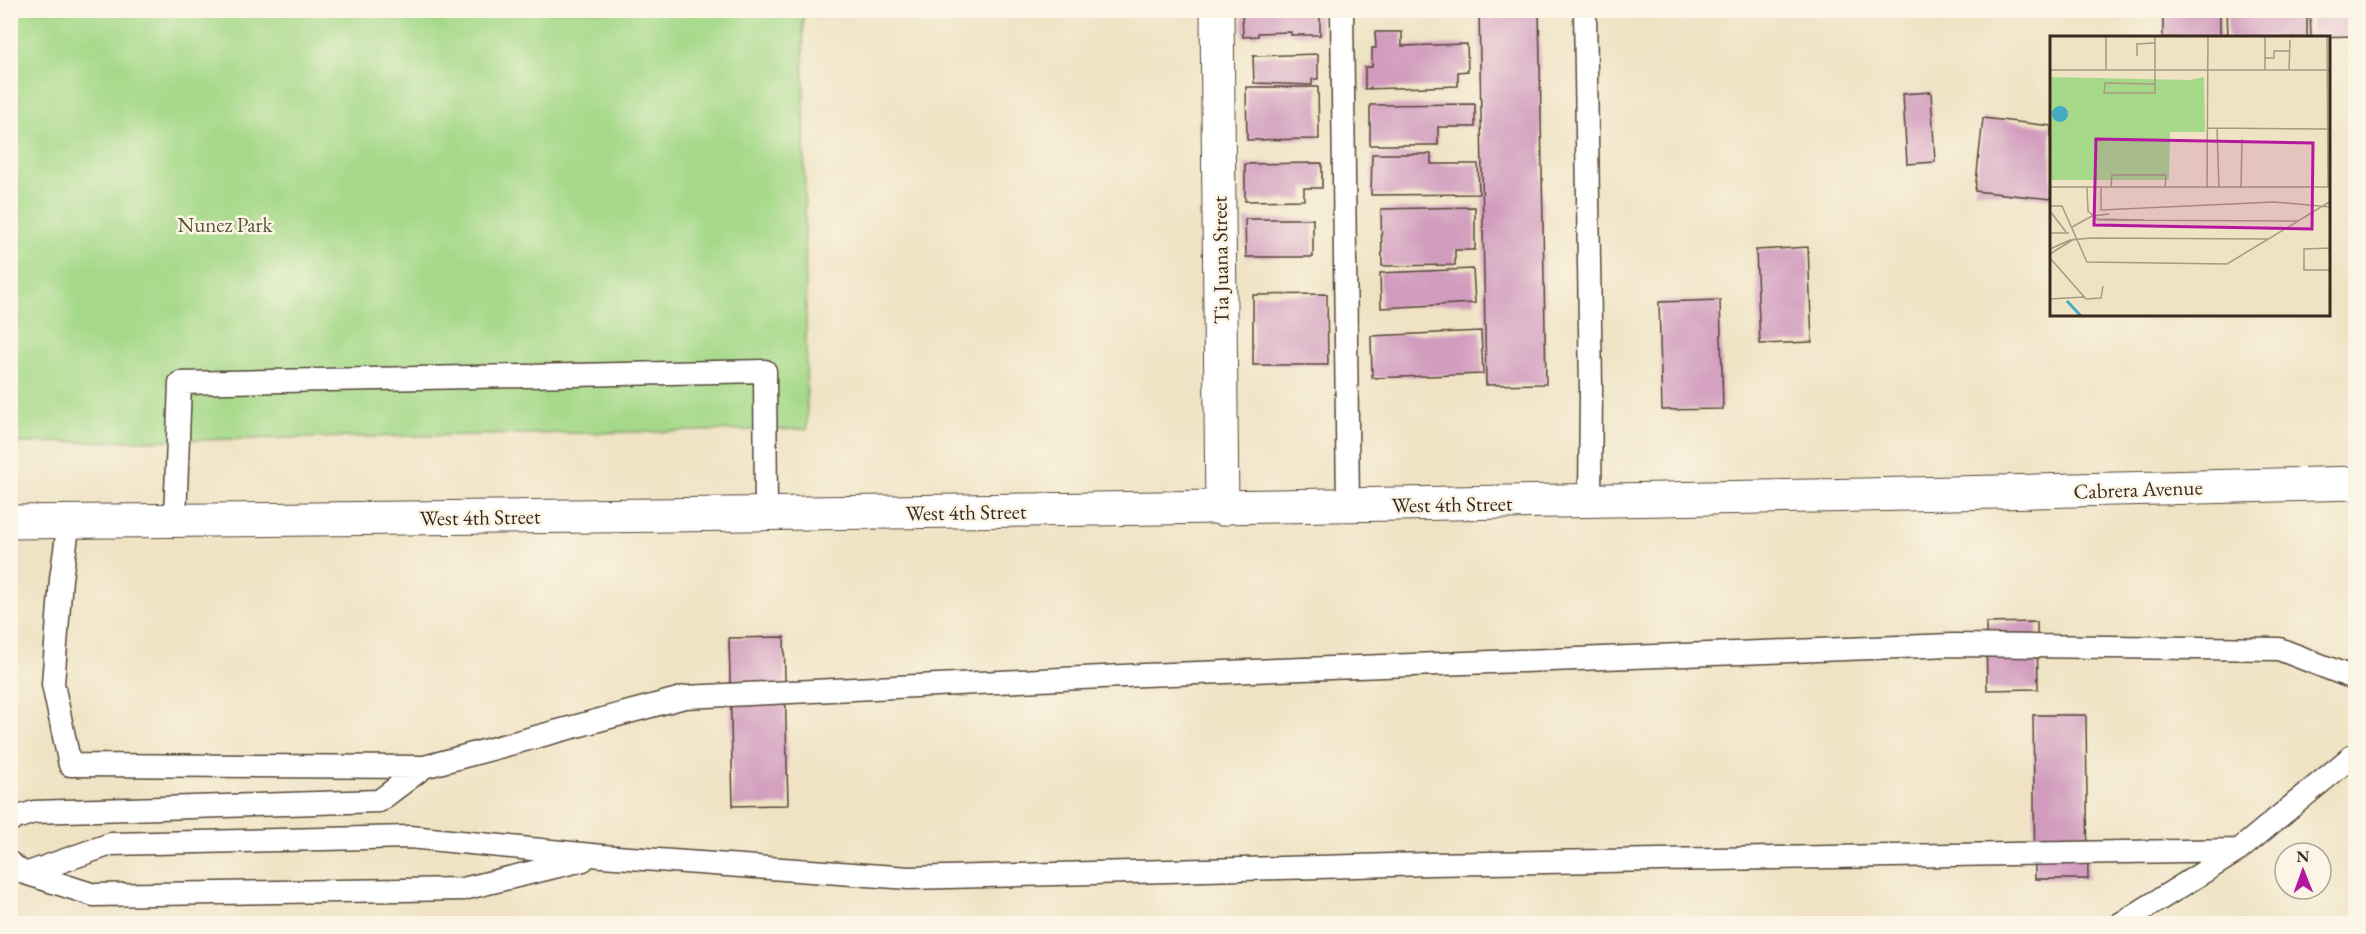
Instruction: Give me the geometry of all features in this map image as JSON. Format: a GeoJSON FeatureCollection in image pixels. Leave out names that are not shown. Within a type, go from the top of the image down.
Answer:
{"type":"FeatureCollection","features":[{"type":"Feature","properties":{"kind":"street","name":"Tia Juana Street"},"geometry":{"type":"LineString","coordinates":[[1217,10],[1222,509]]}},
{"type":"Feature","properties":{"kind":"street","name":"Cabrera Avenue"},"geometry":{"type":"LineString","coordinates":[[1921,495],[2355,483]]}},
{"type":"Feature","properties":{"kind":"street","name":"West 4th Street"},"geometry":{"type":"LineString","coordinates":[[10,522],[1222,509],[1921,495]]}},
{"type":"Feature","properties":{"kind":"lane"},"geometry":{"type":"LineString","coordinates":[[1342,10],[1348,506]]}},
{"type":"Feature","properties":{"kind":"lane"},"geometry":{"type":"LineString","coordinates":[[1586,10],[1591,388],[1590,501]]}},
{"type":"Feature","properties":{"kind":"lane"},"geometry":{"type":"LineString","coordinates":[[175,520],[180,383],[765,371],[766,514]]}},
{"type":"Feature","properties":{"kind":"lane"},"geometry":{"type":"LineString","coordinates":[[69,521],[61,579],[53,684],[70,765],[424,767],[685,698],[1144,675],[1953,645],[2279,649],[2355,679]]}},
{"type":"Feature","properties":{"kind":"lane"},"geometry":{"type":"LineString","coordinates":[[2120,924],[2239,850],[2355,753]]}},
{"type":"Feature","properties":{"kind":"lane"},"geometry":{"type":"LineString","coordinates":[[10,819],[34,812],[379,801],[424,767]]}},
{"type":"Feature","properties":{"kind":"lane"},"geometry":{"type":"LineString","coordinates":[[19,868],[111,844],[410,837],[602,856],[909,878],[1429,864],[2239,850]]}},
{"type":"Feature","properties":{"kind":"lane"},"geometry":{"type":"LineString","coordinates":[[19,868],[94,895],[463,889],[602,856]]}},
{"type":"Feature","properties":{"kind":"green space","name":"Nunez Park"},"geometry":{"type":"Polygon","coordinates":[[[10,11],[803,11],[807,429],[11,443],[10,11]]]}},
{"type":"Feature","properties":{"kind":"building"},"geometry":{"type":"Polygon","coordinates":[[[1242,10],[1320,10],[1320,35],[1291,35],[1291,32],[1258,33],[1258,36],[1243,37],[1242,10]]]}},
{"type":"Feature","properties":{"kind":"building"},"geometry":{"type":"Polygon","coordinates":[[[1373,10],[1451,10],[1451,15],[1373,16],[1373,10]]]}},
{"type":"Feature","properties":{"kind":"building"},"geometry":{"type":"Polygon","coordinates":[[[1479,10],[1539,10],[1546,384],[1486,385],[1479,10]]]}},
{"type":"Feature","properties":{"kind":"building"},"geometry":{"type":"Polygon","coordinates":[[[2163,10],[2220,10],[2220,36],[2163,36],[2163,10]]]}},
{"type":"Feature","properties":{"kind":"building"},"geometry":{"type":"Polygon","coordinates":[[[2227,10],[2307,10],[2307,36],[2228,36],[2227,10]]]}},
{"type":"Feature","properties":{"kind":"building"},"geometry":{"type":"Polygon","coordinates":[[[2310,10],[2356,10],[2356,36],[2311,36],[2310,10]]]}},
{"type":"Feature","properties":{"kind":"building"},"geometry":{"type":"Polygon","coordinates":[[[1375,32],[1402,32],[1402,46],[1467,44],[1468,71],[1458,72],[1458,86],[1365,89],[1365,67],[1372,67],[1372,48],[1376,48],[1375,32]]]}},
{"type":"Feature","properties":{"kind":"building"},"geometry":{"type":"Polygon","coordinates":[[[1318,54],[1318,79],[1312,79],[1312,85],[1254,83],[1253,56],[1318,54]]]}},
{"type":"Feature","properties":{"kind":"building"},"geometry":{"type":"Polygon","coordinates":[[[1246,87],[1318,87],[1319,139],[1247,140],[1246,87]]]}},
{"type":"Feature","properties":{"kind":"building"},"geometry":{"type":"Polygon","coordinates":[[[1931,92],[1935,162],[1907,164],[1903,94],[1931,92]]]}},
{"type":"Feature","properties":{"kind":"building"},"geometry":{"type":"Polygon","coordinates":[[[1475,104],[1475,127],[1438,127],[1438,145],[1370,145],[1370,105],[1475,104]]]}},
{"type":"Feature","properties":{"kind":"building"},"geometry":{"type":"Polygon","coordinates":[[[1983,118],[2050,126],[2050,199],[1975,191],[1983,118]]]}},
{"type":"Feature","properties":{"kind":"building"},"geometry":{"type":"Polygon","coordinates":[[[1372,154],[1431,154],[1431,164],[1478,164],[1479,194],[1371,195],[1372,154]]]}},
{"type":"Feature","properties":{"kind":"building"},"geometry":{"type":"Polygon","coordinates":[[[1322,163],[1322,188],[1304,188],[1304,200],[1245,201],[1245,164],[1322,163]]]}},
{"type":"Feature","properties":{"kind":"building"},"geometry":{"type":"Polygon","coordinates":[[[1475,207],[1475,250],[1455,250],[1455,265],[1382,266],[1381,209],[1475,207]]]}},
{"type":"Feature","properties":{"kind":"building"},"geometry":{"type":"Polygon","coordinates":[[[1245,219],[1313,219],[1313,257],[1246,257],[1245,219]]]}},
{"type":"Feature","properties":{"kind":"building"},"geometry":{"type":"Polygon","coordinates":[[[1808,247],[1812,342],[1760,344],[1756,250],[1808,247]]]}},
{"type":"Feature","properties":{"kind":"building"},"geometry":{"type":"Polygon","coordinates":[[[1473,269],[1475,303],[1381,308],[1380,273],[1473,269]]]}},
{"type":"Feature","properties":{"kind":"building"},"geometry":{"type":"Polygon","coordinates":[[[1327,294],[1328,365],[1253,365],[1253,295],[1327,294]]]}},
{"type":"Feature","properties":{"kind":"building"},"geometry":{"type":"Polygon","coordinates":[[[1720,300],[1723,409],[1662,410],[1659,302],[1720,300]]]}},
{"type":"Feature","properties":{"kind":"building"},"geometry":{"type":"Polygon","coordinates":[[[1481,331],[1483,374],[1372,378],[1371,336],[1481,331]]]}},
{"type":"Feature","properties":{"kind":"building"},"geometry":{"type":"Polygon","coordinates":[[[2037,622],[2038,689],[1987,690],[1986,623],[2037,622]]]}},
{"type":"Feature","properties":{"kind":"building"},"geometry":{"type":"Polygon","coordinates":[[[784,637],[788,805],[733,806],[729,638],[784,637]]]}},
{"type":"Feature","properties":{"kind":"building"},"geometry":{"type":"Polygon","coordinates":[[[2033,715],[2086,715],[2088,879],[2035,879],[2033,715]]]}}]}
